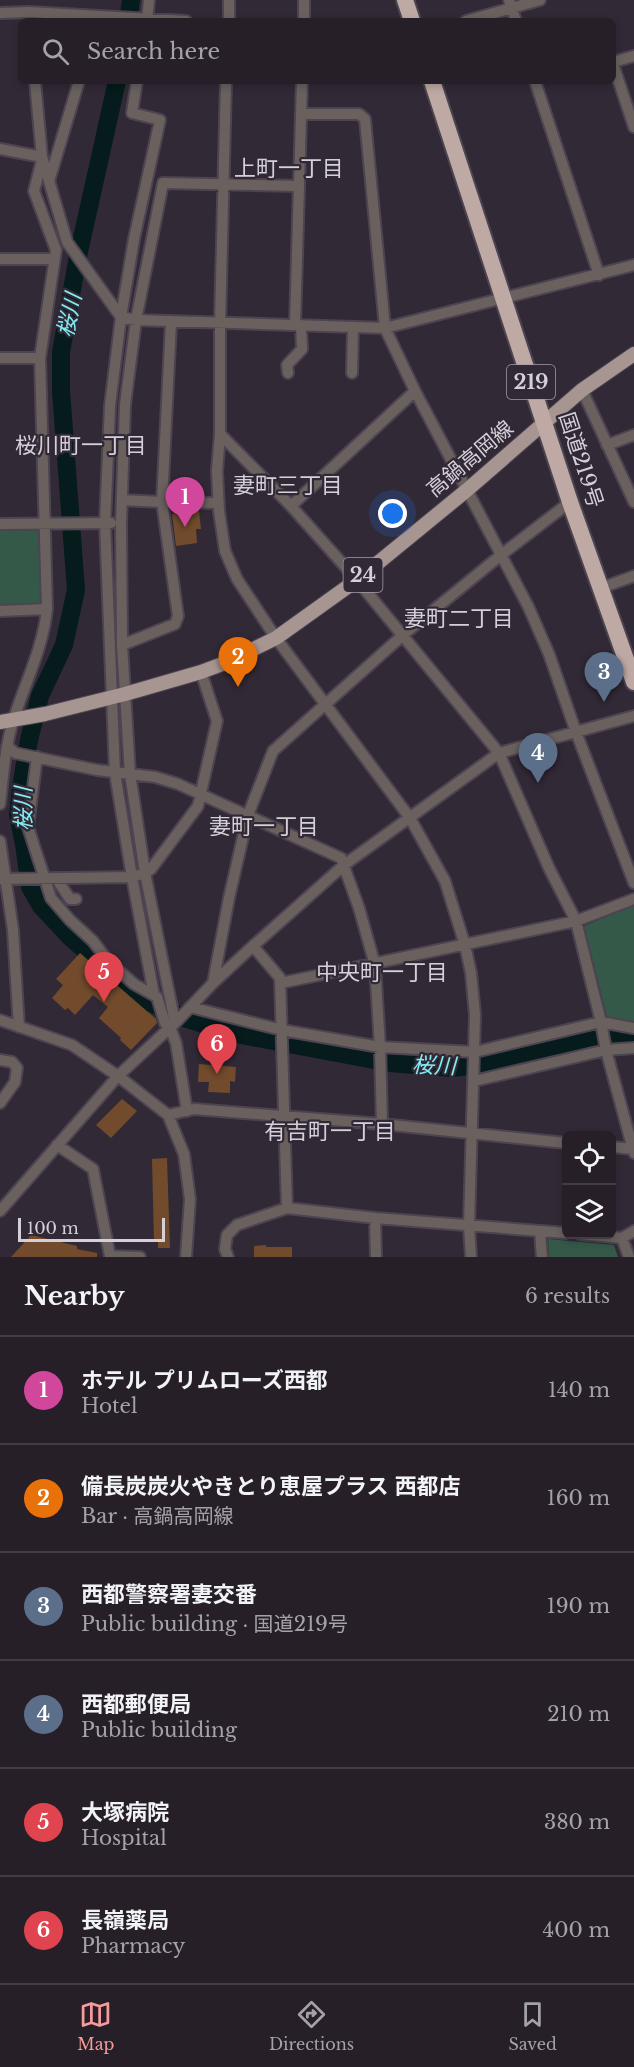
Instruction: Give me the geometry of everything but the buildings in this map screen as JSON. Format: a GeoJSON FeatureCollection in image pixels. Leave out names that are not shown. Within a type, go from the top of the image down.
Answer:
{"type":"FeatureCollection","features":[{"type":"Feature","properties":{"kind":"highway"},"geometry":{"type":"LineString","coordinates":[[405,0],[411,18]]}},
{"type":"Feature","properties":{"kind":"highway","name":"国道219号"},"geometry":{"type":"LineString","coordinates":[[433,84],[570,502],[634,682]]}},
{"type":"Feature","properties":{"kind":"main road","name":"高鍋高岡線"},"geometry":{"type":"LineString","coordinates":[[11,720],[111,698],[201,672],[276,638],[357,580],[467,490],[582,390],[634,354]]}},
{"type":"Feature","properties":{"kind":"street"},"geometry":{"type":"LineString","coordinates":[[145,18],[149,0]]}},
{"type":"Feature","properties":{"kind":"street"},"geometry":{"type":"LineString","coordinates":[[229,0],[229,18]]}},
{"type":"Feature","properties":{"kind":"street"},"geometry":{"type":"LineString","coordinates":[[304,0],[304,18]]}},
{"type":"Feature","properties":{"kind":"street"},"geometry":{"type":"LineString","coordinates":[[474,18],[510,4],[540,0]]}},
{"type":"Feature","properties":{"kind":"street"},"geometry":{"type":"LineString","coordinates":[[0,14],[132,18]]}},
{"type":"Feature","properties":{"kind":"street"},"geometry":{"type":"LineString","coordinates":[[616,62],[634,56]]}},
{"type":"Feature","properties":{"kind":"street"},"geometry":{"type":"LineString","coordinates":[[616,72],[634,127]]}},
{"type":"Feature","properties":{"kind":"street"},"geometry":{"type":"LineString","coordinates":[[35,84],[42,157],[67,242],[121,318],[171,322],[385,328],[634,265]]}},
{"type":"Feature","properties":{"kind":"street"},"geometry":{"type":"LineString","coordinates":[[49,181],[78,84]]}},
{"type":"Feature","properties":{"kind":"street"},"geometry":{"type":"LineString","coordinates":[[137,84],[132,113],[160,120],[134,239],[110,406],[105,523],[111,698],[115,773],[132,877],[156,996],[173,1023]]}},
{"type":"Feature","properties":{"kind":"street"},"geometry":{"type":"LineString","coordinates":[[226,84],[220,323],[220,434],[217,471],[218,503],[225,551],[237,579],[276,638],[410,818],[445,881],[465,945],[471,973],[475,1015],[469,1226],[471,1257]]}},
{"type":"Feature","properties":{"kind":"street"},"geometry":{"type":"LineString","coordinates":[[288,373],[287,365],[302,349],[298,325],[298,186],[302,84]]}},
{"type":"Feature","properties":{"kind":"street"},"geometry":{"type":"LineString","coordinates":[[538,84],[599,275]]}},
{"type":"Feature","properties":{"kind":"street"},"geometry":{"type":"LineString","coordinates":[[301,114],[359,114],[365,119],[385,328],[415,391],[528,606],[549,654],[576,732],[634,883]]}},
{"type":"Feature","properties":{"kind":"street"},"geometry":{"type":"LineString","coordinates":[[0,149],[42,157]]}},
{"type":"Feature","properties":{"kind":"street"},"geometry":{"type":"LineString","coordinates":[[0,804],[11,749],[11,720],[45,629],[47,609],[40,358],[56,250],[34,191],[42,157]]}},
{"type":"Feature","properties":{"kind":"street"},"geometry":{"type":"LineString","coordinates":[[187,1111],[170,994],[145,873],[130,774],[122,645],[121,523],[125,405],[136,320],[163,183],[298,186]]}},
{"type":"Feature","properties":{"kind":"street"},"geometry":{"type":"LineString","coordinates":[[0,259],[54,260]]}},
{"type":"Feature","properties":{"kind":"street"},"geometry":{"type":"LineString","coordinates":[[122,645],[175,624],[178,616],[162,502],[171,322]]}},
{"type":"Feature","properties":{"kind":"street"},"geometry":{"type":"LineString","coordinates":[[352,373],[353,327]]}},
{"type":"Feature","properties":{"kind":"street"},"geometry":{"type":"LineString","coordinates":[[0,358],[40,358]]}},
{"type":"Feature","properties":{"kind":"street"},"geometry":{"type":"LineString","coordinates":[[582,390],[634,502]]}},
{"type":"Feature","properties":{"kind":"street"},"geometry":{"type":"LineString","coordinates":[[291,506],[415,391]]}},
{"type":"Feature","properties":{"kind":"street"},"geometry":{"type":"LineString","coordinates":[[220,434],[291,506],[357,580],[499,753],[540,847],[576,921],[633,1150],[616,1148]]}},
{"type":"Feature","properties":{"kind":"street"},"geometry":{"type":"LineString","coordinates":[[607,445],[634,435]]}},
{"type":"Feature","properties":{"kind":"street"},"geometry":{"type":"LineString","coordinates":[[122,500],[218,503]]}},
{"type":"Feature","properties":{"kind":"street"},"geometry":{"type":"LineString","coordinates":[[213,983],[248,815],[273,751],[324,703],[403,635],[570,502]]}},
{"type":"Feature","properties":{"kind":"street"},"geometry":{"type":"LineString","coordinates":[[0,524],[121,523]]}},
{"type":"Feature","properties":{"kind":"street"},"geometry":{"type":"LineString","coordinates":[[602,588],[634,576]]}},
{"type":"Feature","properties":{"kind":"street"},"geometry":{"type":"LineString","coordinates":[[0,611],[47,609]]}},
{"type":"Feature","properties":{"kind":"street"},"geometry":{"type":"LineString","coordinates":[[4,879],[132,877],[151,869],[198,806],[202,794],[217,721],[201,672]]}},
{"type":"Feature","properties":{"kind":"street"},"geometry":{"type":"LineString","coordinates":[[0,1211],[118,1076],[213,983],[344,865],[499,753],[634,716]]}},
{"type":"Feature","properties":{"kind":"street"},"geometry":{"type":"LineString","coordinates":[[11,749],[115,773],[155,777],[202,794],[341,858],[375,964],[382,1124]]}},
{"type":"Feature","properties":{"kind":"street"},"geometry":{"type":"LineString","coordinates":[[34,756],[28,826],[47,878],[51,898],[93,941],[108,961],[134,984],[156,996]]}},
{"type":"Feature","properties":{"kind":"street"},"geometry":{"type":"LineString","coordinates":[[0,841],[13,930],[19,1027]]}},
{"type":"Feature","properties":{"kind":"street"},"geometry":{"type":"LineString","coordinates":[[47,878],[70,899],[75,899]]}},
{"type":"Feature","properties":{"kind":"street"},"geometry":{"type":"LineString","coordinates":[[281,983],[576,921],[634,899]]}},
{"type":"Feature","properties":{"kind":"street"},"geometry":{"type":"LineString","coordinates":[[253,946],[280,978],[281,983],[288,1208]]}},
{"type":"Feature","properties":{"kind":"street"},"geometry":{"type":"LineString","coordinates":[[189,1008],[282,1032],[380,1049],[475,1054],[602,1025],[634,1028]]}},
{"type":"Feature","properties":{"kind":"street"},"geometry":{"type":"LineString","coordinates":[[0,1020],[72,1045],[118,1076],[168,1115],[184,1154],[190,1199],[186,1257]]}},
{"type":"Feature","properties":{"kind":"street"},"geometry":{"type":"LineString","coordinates":[[474,1079],[606,1048],[634,1048]]}},
{"type":"Feature","properties":{"kind":"street"},"geometry":{"type":"LineString","coordinates":[[0,1060],[12,1062],[17,1068],[15,1082],[0,1103]]}},
{"type":"Feature","properties":{"kind":"street"},"geometry":{"type":"LineString","coordinates":[[168,1115],[194,1109],[382,1124],[562,1143]]}},
{"type":"Feature","properties":{"kind":"street"},"geometry":{"type":"LineString","coordinates":[[57,1145],[93,1169],[109,1256],[140,1257]]}},
{"type":"Feature","properties":{"kind":"street"},"geometry":{"type":"LineString","coordinates":[[228,1257],[225,1249],[226,1235],[237,1225],[288,1208],[375,1218],[562,1233]]}},
{"type":"Feature","properties":{"kind":"street"},"geometry":{"type":"LineString","coordinates":[[375,1218],[376,1257]]}},
{"type":"Feature","properties":{"kind":"street"},"geometry":{"type":"LineString","coordinates":[[540,1231],[542,1257]]}},
{"type":"Feature","properties":{"kind":"street"},"geometry":{"type":"LineString","coordinates":[[616,1237],[622,1238],[634,1231]]}},
{"type":"Feature","properties":{"kind":"street"},"geometry":{"type":"LineString","coordinates":[[622,1238],[629,1257]]}},
{"type":"Feature","properties":{"kind":"green space"},"geometry":{"type":"Polygon","coordinates":[[[0,529],[41,529],[42,605],[0,605],[0,529]]]}},
{"type":"Feature","properties":{"kind":"green space"},"geometry":{"type":"Polygon","coordinates":[[[634,905],[634,1023],[608,1021],[584,926],[634,905]]]}},
{"type":"Feature","properties":{"kind":"green space"},"geometry":{"type":"Polygon","coordinates":[[[548,1239],[614,1245],[618,1257],[549,1257],[548,1239]]]}},
{"type":"Feature","properties":{"kind":"waterway","name":"桜川"},"geometry":{"type":"LineString","coordinates":[[128,18],[131,0]]}},
{"type":"Feature","properties":{"kind":"waterway","name":"桜川"},"geometry":{"type":"LineString","coordinates":[[116,84],[78,256],[61,352],[61,391],[76,590],[64,645],[40,696],[21,787],[18,815],[30,887],[41,906],[71,938],[140,998],[184,1018],[231,1033],[390,1063],[452,1068],[488,1064],[589,1038],[634,1036]]}},
{"type":"Feature","properties":{"kind":"place","name":"ホテル プリムローズ西都"},"geometry":{"type":"Point","coordinates":[185,527]}},
{"type":"Feature","properties":{"kind":"place","name":"備長炭炭火やきとり恵屋プラス 西都店"},"geometry":{"type":"Point","coordinates":[238,687]}},
{"type":"Feature","properties":{"kind":"place","name":"西都警察署妻交番"},"geometry":{"type":"Point","coordinates":[604,702]}},
{"type":"Feature","properties":{"kind":"place","name":"西都郵便局"},"geometry":{"type":"Point","coordinates":[538,783]}},
{"type":"Feature","properties":{"kind":"place","name":"大塚病院"},"geometry":{"type":"Point","coordinates":[104,1002]}},
{"type":"Feature","properties":{"kind":"place","name":"長嶺薬局"},"geometry":{"type":"Point","coordinates":[217,1074]}},
{"type":"Feature","properties":{"kind":"district","name":"上町一丁目"},"geometry":{"type":"Point","coordinates":[289,168]}},
{"type":"Feature","properties":{"kind":"district","name":"桜川町一丁目"},"geometry":{"type":"Point","coordinates":[81,445]}},
{"type":"Feature","properties":{"kind":"district","name":"妻町三丁目"},"geometry":{"type":"Point","coordinates":[288,485]}},
{"type":"Feature","properties":{"kind":"district","name":"妻町二丁目"},"geometry":{"type":"Point","coordinates":[459,618]}},
{"type":"Feature","properties":{"kind":"district","name":"妻町一丁目"},"geometry":{"type":"Point","coordinates":[264,826]}},
{"type":"Feature","properties":{"kind":"district","name":"中央町一丁目"},"geometry":{"type":"Point","coordinates":[382,972]}},
{"type":"Feature","properties":{"kind":"district","name":"有吉町一丁目"},"geometry":{"type":"Point","coordinates":[330,1131]}}]}
